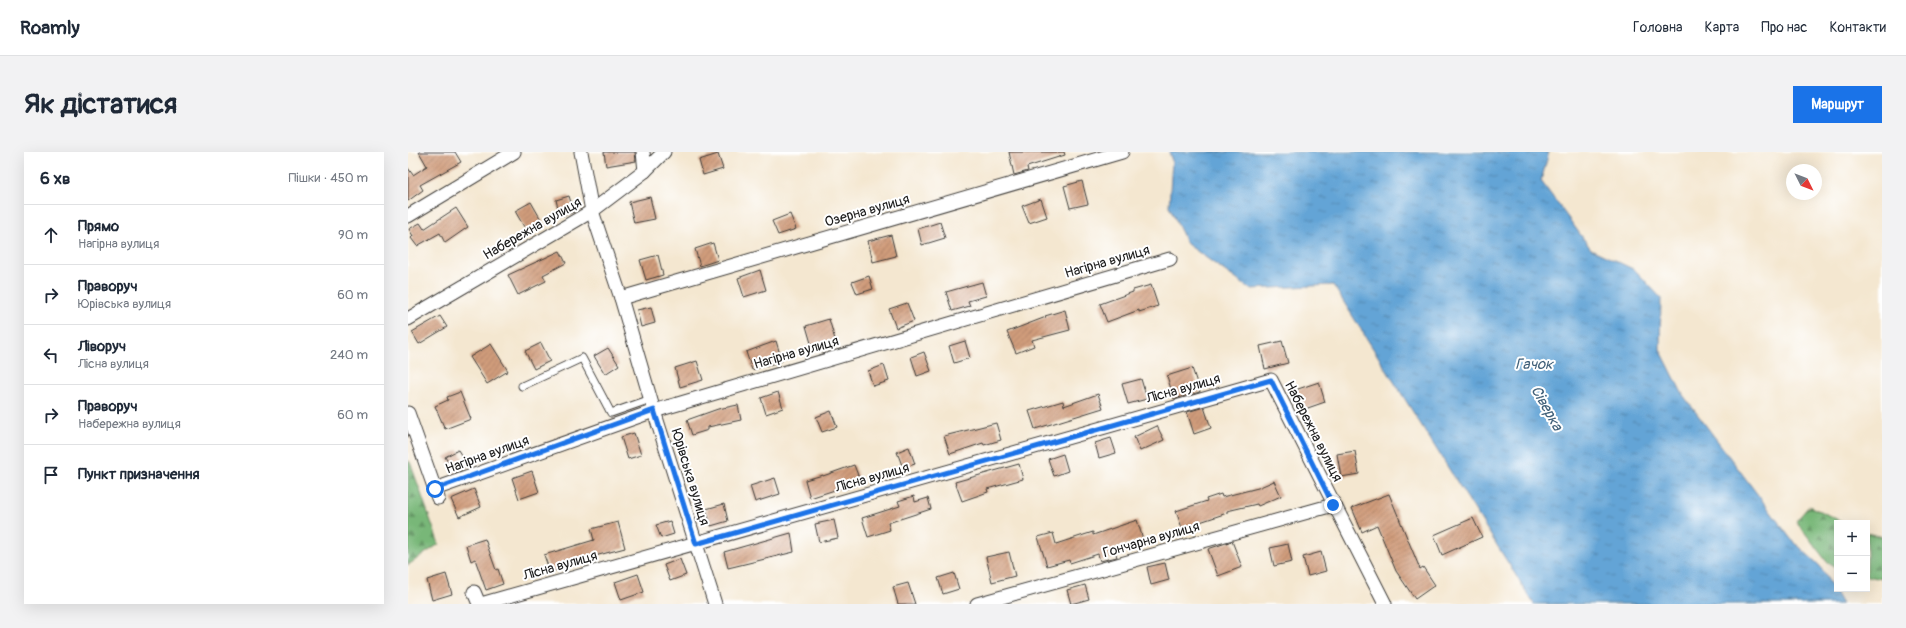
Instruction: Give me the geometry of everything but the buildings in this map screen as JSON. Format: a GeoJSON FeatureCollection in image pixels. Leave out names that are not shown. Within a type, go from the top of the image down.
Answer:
{"type":"FeatureCollection","features":[{"type":"Feature","properties":{"kind":"street"},"geometry":{"type":"LineString","coordinates":[[408,216],[514,152]]}},
{"type":"Feature","properties":{"kind":"street","name":"Юрівська вулиця"},"geometry":{"type":"LineString","coordinates":[[581,152],[592,212],[621,298],[652,405],[715,604]]}},
{"type":"Feature","properties":{"kind":"street"},"geometry":{"type":"LineString","coordinates":[[644,152],[645,171]]}},
{"type":"Feature","properties":{"kind":"street","name":"Набережна вулиця"},"geometry":{"type":"LineString","coordinates":[[408,319],[592,212],[645,171],[664,152]]}},
{"type":"Feature","properties":{"kind":"street","name":"Озерна вулиця"},"geometry":{"type":"LineString","coordinates":[[621,298],[1122,152]]}},
{"type":"Feature","properties":{"kind":"street","name":"Нагірна вулиця"},"geometry":{"type":"LineString","coordinates":[[408,413],[437,494],[652,405],[1170,259]]}},
{"type":"Feature","properties":{"kind":"street","name":"Набережна вулиця"},"geometry":{"type":"LineString","coordinates":[[1271,380],[1333,505],[1385,604]]}},
{"type":"Feature","properties":{"kind":"street","name":"Лісна вулиця"},"geometry":{"type":"LineString","coordinates":[[478,600],[696,544],[1271,380]]}},
{"type":"Feature","properties":{"kind":"street","name":"Гончарна вулиця"},"geometry":{"type":"LineString","coordinates":[[977,604],[1333,505]]}},
{"type":"Feature","properties":{"kind":"lane"},"geometry":{"type":"LineString","coordinates":[[522,386],[582,358],[611,413],[652,405]]}},
{"type":"Feature","properties":{"kind":"green space"},"geometry":{"type":"Polygon","coordinates":[[[408,461],[410,462],[439,544],[408,565],[408,461]]]}},
{"type":"Feature","properties":{"kind":"green space"},"geometry":{"type":"Polygon","coordinates":[[[1809,506],[1839,520],[1834,520],[1834,567],[1827,562],[1796,521],[1809,506]]]}},
{"type":"Feature","properties":{"kind":"green space"},"geometry":{"type":"Polygon","coordinates":[[[1870,534],[1882,537],[1882,579],[1870,577],[1870,534]]]}},
{"type":"Feature","properties":{"kind":"water","name":"Гачок"},"geometry":{"type":"Polygon","coordinates":[[[1169,152],[1549,152],[1541,181],[1591,249],[1635,270],[1661,298],[1660,349],[1683,395],[1791,539],[1820,566],[1842,604],[1534,604],[1333,285],[1250,289],[1187,244],[1169,206],[1172,161],[1169,152]]]}},
{"type":"Feature","properties":{"kind":"route"},"geometry":{"type":"LineString","coordinates":[[435,489],[654,410],[696,544],[1271,380],[1333,505]]}},
{"type":"Feature","properties":{"kind":"water label","name":"Сіверка"},"geometry":{"type":"Point","coordinates":[1547,408]}}]}
